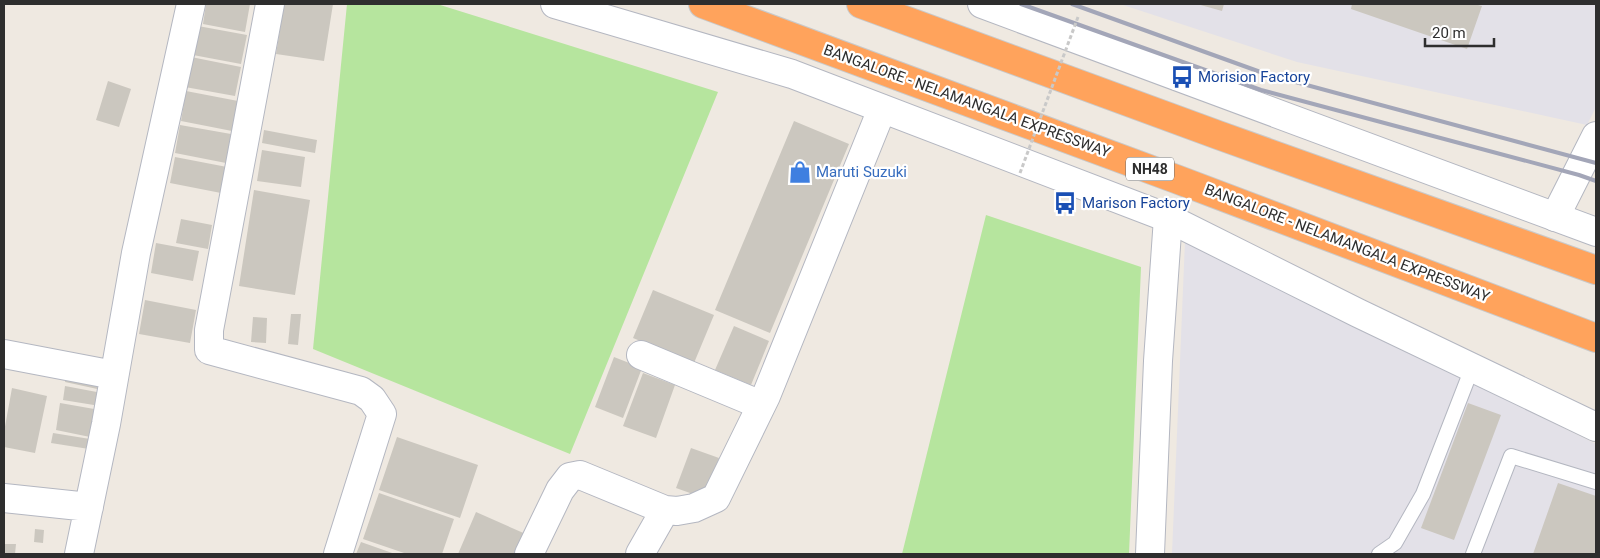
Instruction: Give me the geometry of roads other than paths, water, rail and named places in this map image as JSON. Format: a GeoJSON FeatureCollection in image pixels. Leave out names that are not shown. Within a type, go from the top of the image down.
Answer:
{"type":"FeatureCollection","features":[{"type":"Feature","properties":{"kind":"highway","name":"BANGALORE - NELAMANGALA EXPRESSWAY"},"geometry":{"type":"LineString","coordinates":[[702,4],[1167,175],[1596,338]]}},
{"type":"Feature","properties":{"kind":"highway"},"geometry":{"type":"LineString","coordinates":[[862,4],[1218,135],[1596,270]]}},
{"type":"Feature","properties":{"kind":"street"},"geometry":{"type":"LineString","coordinates":[[79,554],[136,253],[191,4]]}},
{"type":"Feature","properties":{"kind":"street"},"geometry":{"type":"LineString","coordinates":[[270,4],[209,330],[209,350],[361,391],[372,399],[382,414],[338,554]]}},
{"type":"Feature","properties":{"kind":"street"},"geometry":{"type":"LineString","coordinates":[[555,4],[792,74],[1168,218],[1358,313],[1596,427]]}},
{"type":"Feature","properties":{"kind":"street"},"geometry":{"type":"LineString","coordinates":[[982,4],[1596,232]]}},
{"type":"Feature","properties":{"kind":"street"},"geometry":{"type":"LineString","coordinates":[[529,554],[560,490],[570,477],[580,475],[665,510],[677,511],[694,508],[716,498],[761,405],[882,109]]}},
{"type":"Feature","properties":{"kind":"street"},"geometry":{"type":"LineString","coordinates":[[1555,217],[1596,136]]}},
{"type":"Feature","properties":{"kind":"street"},"geometry":{"type":"LineString","coordinates":[[1150,554],[1158,361],[1168,218]]}},
{"type":"Feature","properties":{"kind":"street"},"geometry":{"type":"LineString","coordinates":[[4,355],[114,375]]}},
{"type":"Feature","properties":{"kind":"street"},"geometry":{"type":"LineString","coordinates":[[641,355],[761,405]]}},
{"type":"Feature","properties":{"kind":"street"},"geometry":{"type":"LineString","coordinates":[[4,498],[89,507]]}},
{"type":"Feature","properties":{"kind":"street"},"geometry":{"type":"LineString","coordinates":[[640,554],[665,510]]}},
{"type":"Feature","properties":{"kind":"lane"},"geometry":{"type":"LineString","coordinates":[[1379,554],[1395,543],[1423,494],[1472,368]]}},
{"type":"Feature","properties":{"kind":"lane"},"geometry":{"type":"LineString","coordinates":[[1473,554],[1511,456],[1596,482]]}},
{"type":"Feature","properties":{"kind":"railway"},"geometry":{"type":"LineString","coordinates":[[1021,4],[1261,90],[1596,181]]}},
{"type":"Feature","properties":{"kind":"railway"},"geometry":{"type":"LineString","coordinates":[[1072,4],[1266,74],[1596,163]]}},
{"type":"Feature","properties":{"kind":"place","name":"Morision Factory"},"geometry":{"type":"Point","coordinates":[1182,77]}},
{"type":"Feature","properties":{"kind":"place","name":"Maruti Suzuki"},"geometry":{"type":"Point","coordinates":[800,172]}},
{"type":"Feature","properties":{"kind":"place","name":"Marison Factory"},"geometry":{"type":"Point","coordinates":[1065,203]}}]}
